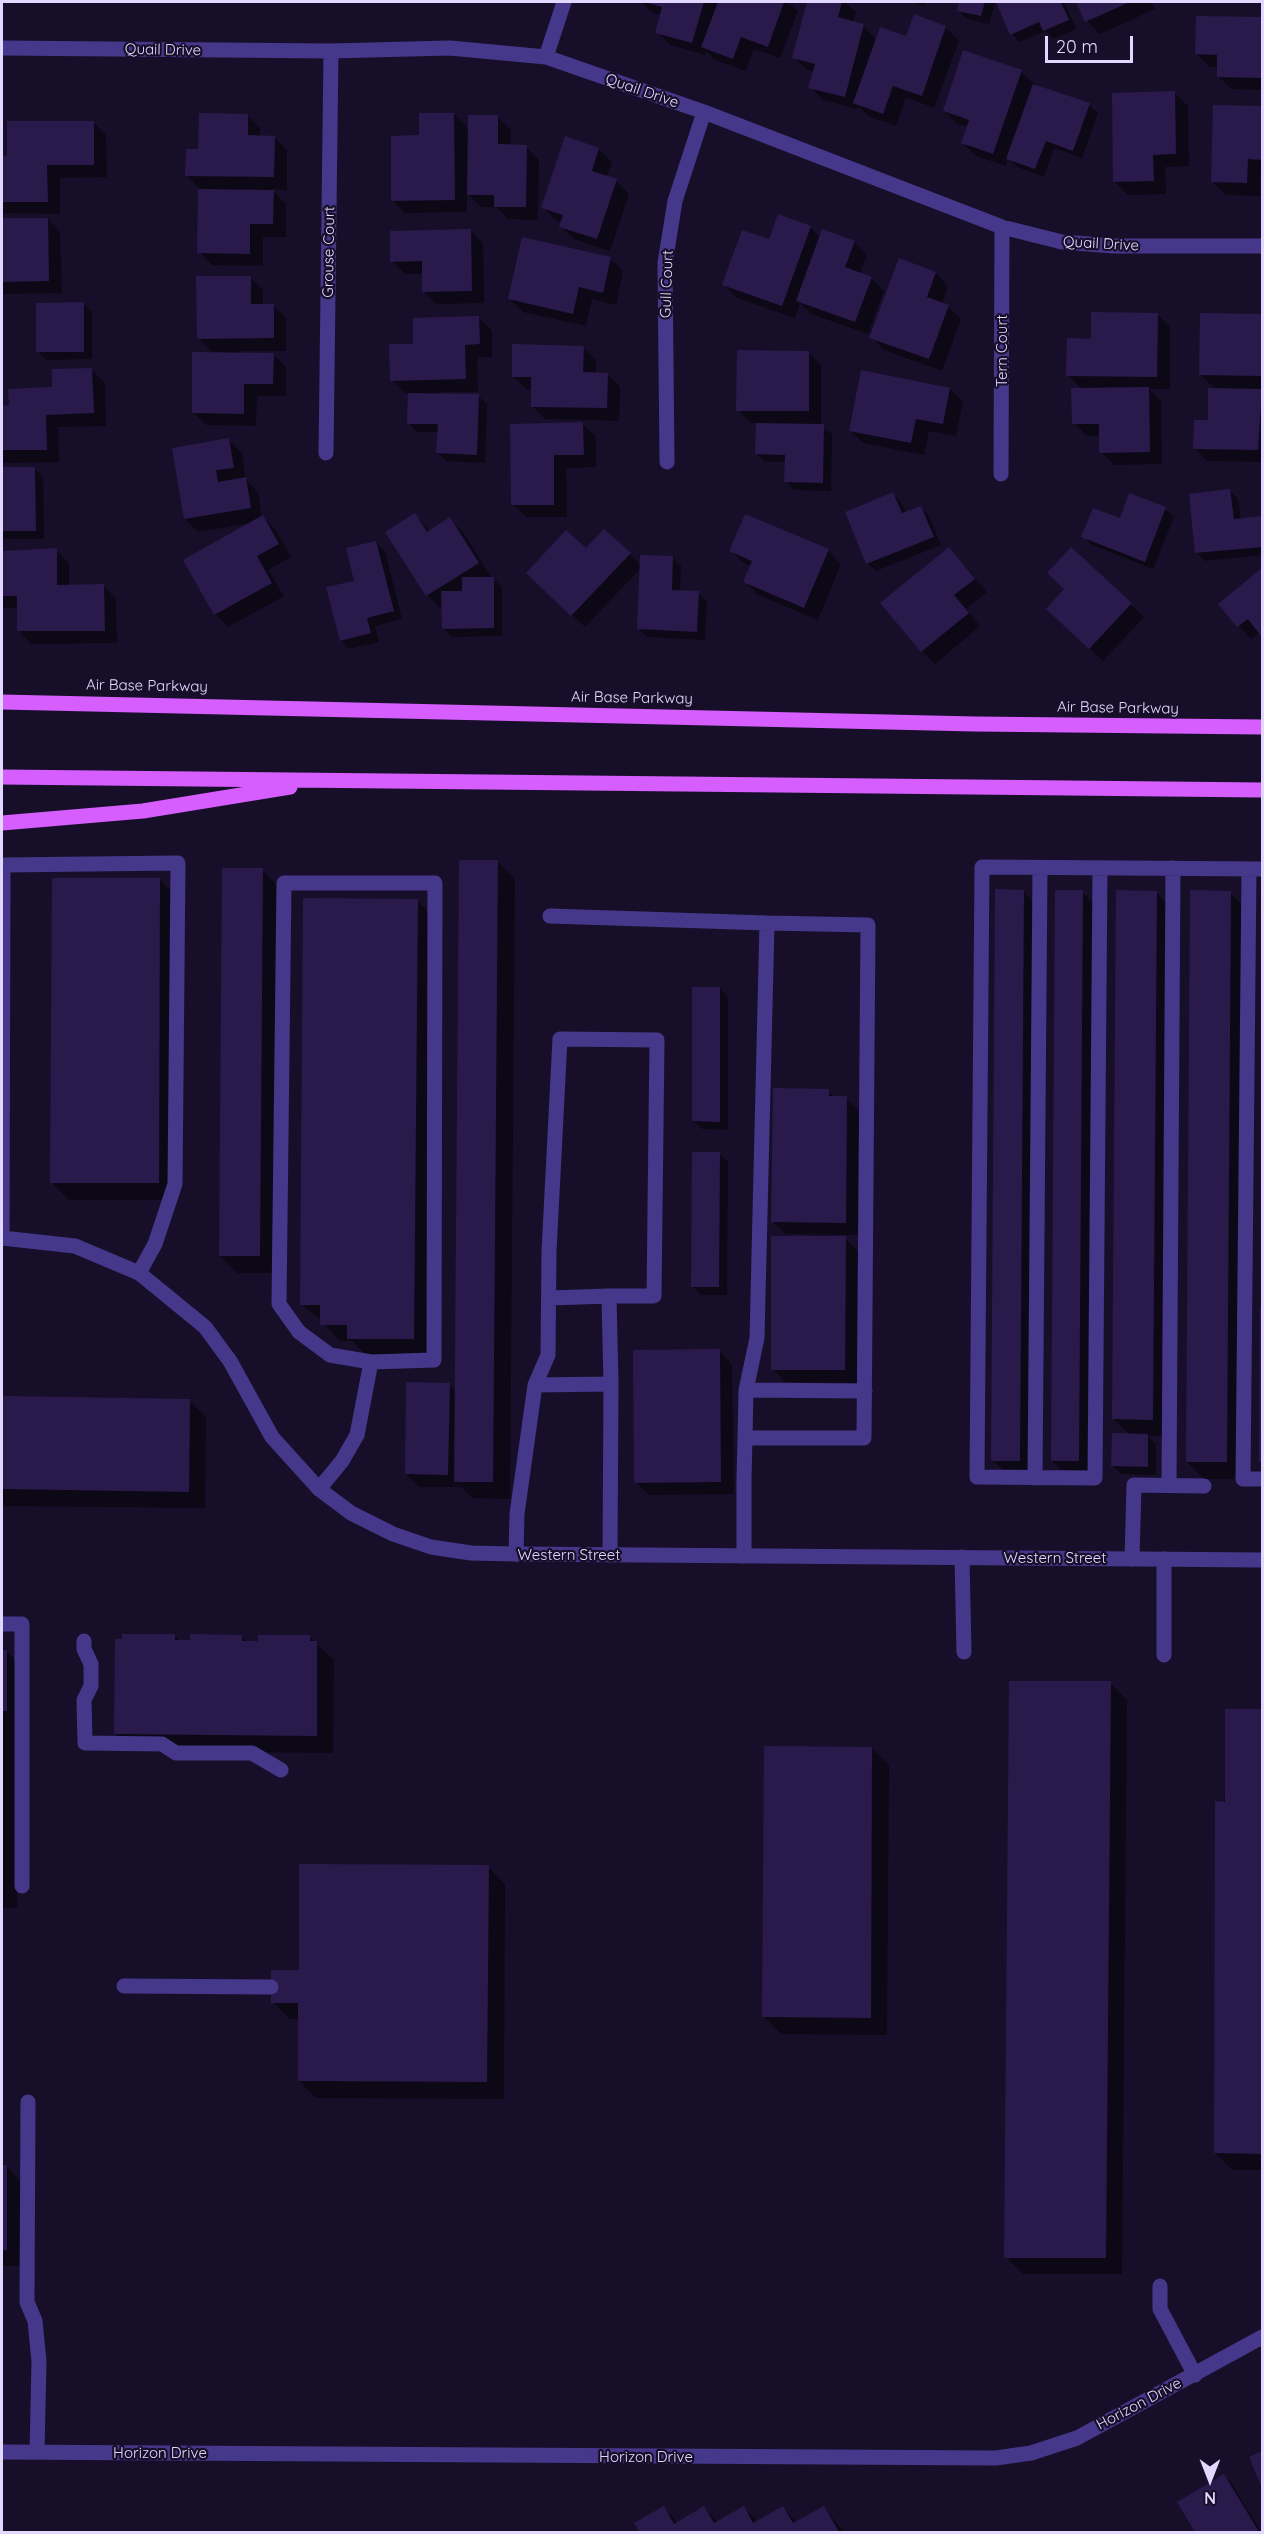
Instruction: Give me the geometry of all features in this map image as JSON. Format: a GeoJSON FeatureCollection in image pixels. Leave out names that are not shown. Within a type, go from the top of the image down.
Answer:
{"type":"FeatureCollection","features":[{"type":"Feature","properties":{"kind":"main road","name":"Air Base Parkway"},"geometry":{"type":"LineString","coordinates":[[2,702],[975,724],[1263,727]]}},
{"type":"Feature","properties":{"kind":"main road"},"geometry":{"type":"LineString","coordinates":[[2,777],[1263,790]]}},
{"type":"Feature","properties":{"kind":"main road"},"geometry":{"type":"LineString","coordinates":[[2,823],[143,811],[334,780]]}},
{"type":"Feature","properties":{"kind":"street"},"geometry":{"type":"LineString","coordinates":[[546,57],[564,2]]}},
{"type":"Feature","properties":{"kind":"street","name":"Quail Drive"},"geometry":{"type":"LineString","coordinates":[[2,48],[331,51],[450,48],[546,57],[704,112],[1002,227],[1062,242],[1103,246],[1263,246]]}},
{"type":"Feature","properties":{"kind":"street","name":"Grouse Court"},"geometry":{"type":"LineString","coordinates":[[326,453],[331,51]]}},
{"type":"Feature","properties":{"kind":"street","name":"Gull Court"},"geometry":{"type":"LineString","coordinates":[[667,462],[665,263],[675,201],[704,112]]}},
{"type":"Feature","properties":{"kind":"street","name":"Tern Court"},"geometry":{"type":"LineString","coordinates":[[1001,474],[1002,227]]}},
{"type":"Feature","properties":{"kind":"street"},"geometry":{"type":"LineString","coordinates":[[2,1238],[3,865],[178,863],[175,1184],[155,1244],[139,1273]]}},
{"type":"Feature","properties":{"kind":"street"},"geometry":{"type":"LineString","coordinates":[[1100,868],[1095,1478],[977,1477],[982,867],[1173,868],[1256,869],[1243,1479],[1263,1479]]}},
{"type":"Feature","properties":{"kind":"street"},"geometry":{"type":"LineString","coordinates":[[1035,1478],[1040,868]]}},
{"type":"Feature","properties":{"kind":"street"},"geometry":{"type":"LineString","coordinates":[[1169,1485],[1173,868]]}},
{"type":"Feature","properties":{"kind":"street"},"geometry":{"type":"LineString","coordinates":[[284,883],[435,883],[434,1360],[371,1362],[330,1355],[299,1332],[279,1304],[284,883]]}},
{"type":"Feature","properties":{"kind":"street"},"geometry":{"type":"LineString","coordinates":[[550,916],[868,925],[864,1438],[745,1438]]}},
{"type":"Feature","properties":{"kind":"street"},"geometry":{"type":"LineString","coordinates":[[744,1556],[747,1390],[757,1338],[767,922]]}},
{"type":"Feature","properties":{"kind":"street"},"geometry":{"type":"LineString","coordinates":[[516,1554],[517,1514],[535,1385],[548,1355],[549,1251],[560,1039],[657,1040],[654,1296],[550,1298]]}},
{"type":"Feature","properties":{"kind":"street","name":"Western Street"},"geometry":{"type":"LineString","coordinates":[[2,1238],[75,1246],[139,1273],[205,1327],[230,1361],[272,1437],[319,1489],[351,1513],[393,1534],[431,1547],[471,1553],[516,1554],[1263,1560]]}},
{"type":"Feature","properties":{"kind":"street"},"geometry":{"type":"LineString","coordinates":[[609,1296],[612,1384],[610,1555]]}},
{"type":"Feature","properties":{"kind":"street"},"geometry":{"type":"LineString","coordinates":[[319,1489],[342,1461],[357,1435],[371,1362]]}},
{"type":"Feature","properties":{"kind":"street"},"geometry":{"type":"LineString","coordinates":[[535,1385],[612,1384]]}},
{"type":"Feature","properties":{"kind":"street"},"geometry":{"type":"LineString","coordinates":[[747,1390],[865,1391]]}},
{"type":"Feature","properties":{"kind":"street"},"geometry":{"type":"LineString","coordinates":[[1132,1559],[1134,1485],[1204,1486]]}},
{"type":"Feature","properties":{"kind":"street"},"geometry":{"type":"LineString","coordinates":[[962,1557],[964,1652]]}},
{"type":"Feature","properties":{"kind":"street"},"geometry":{"type":"LineString","coordinates":[[1164,1559],[1164,1655]]}},
{"type":"Feature","properties":{"kind":"street"},"geometry":{"type":"LineString","coordinates":[[2,1624],[22,1624],[22,1886]]}},
{"type":"Feature","properties":{"kind":"street"},"geometry":{"type":"LineString","coordinates":[[84,1641],[84,1649],[91,1664],[91,1686],[84,1700],[85,1743],[162,1744],[176,1753],[252,1753],[281,1770]]}},
{"type":"Feature","properties":{"kind":"street"},"geometry":{"type":"LineString","coordinates":[[124,1986],[271,1987]]}},
{"type":"Feature","properties":{"kind":"street"},"geometry":{"type":"LineString","coordinates":[[28,2102],[27,2302],[34,2321],[39,2361],[37,2452]]}},
{"type":"Feature","properties":{"kind":"street"},"geometry":{"type":"LineString","coordinates":[[1160,2286],[1160,2309],[1195,2374]]}},
{"type":"Feature","properties":{"kind":"street","name":"Horizon Drive"},"geometry":{"type":"LineString","coordinates":[[2,2452],[996,2458],[1031,2454],[1077,2438],[1263,2337]]}},
{"type":"Feature","properties":{"kind":"building"},"geometry":{"type":"Polygon","coordinates":[[[644,2],[704,2],[692,43],[655,33],[662,7],[644,2]]]}},
{"type":"Feature","properties":{"kind":"building"},"geometry":{"type":"Polygon","coordinates":[[[718,2],[784,2],[768,47],[741,37],[733,59],[701,47],[718,2]]]}},
{"type":"Feature","properties":{"kind":"building"},"geometry":{"type":"Polygon","coordinates":[[[807,2],[842,2],[838,17],[864,24],[845,97],[808,88],[815,64],[792,58],[807,2]]]}},
{"type":"Feature","properties":{"kind":"building"},"geometry":{"type":"Polygon","coordinates":[[[959,2],[985,2],[981,16],[957,11],[959,2]]]}},
{"type":"Feature","properties":{"kind":"building"},"geometry":{"type":"Polygon","coordinates":[[[996,2],[1061,2],[1069,20],[1043,31],[1039,22],[1010,35],[996,2]]]}},
{"type":"Feature","properties":{"kind":"building"},"geometry":{"type":"Polygon","coordinates":[[[1076,2],[1130,2],[1085,22],[1076,2]]]}},
{"type":"Feature","properties":{"kind":"building"},"geometry":{"type":"Polygon","coordinates":[[[914,14],[946,26],[922,96],[893,86],[883,114],[853,103],[880,27],[906,36],[914,14]]]}},
{"type":"Feature","properties":{"kind":"building"},"geometry":{"type":"Polygon","coordinates":[[[1196,16],[1262,17],[1262,78],[1217,77],[1217,55],[1195,54],[1196,16]]]}},
{"type":"Feature","properties":{"kind":"building"},"geometry":{"type":"Polygon","coordinates":[[[963,50],[1022,70],[993,154],[961,143],[969,120],[943,111],[963,50]]]}},
{"type":"Feature","properties":{"kind":"building"},"geometry":{"type":"Polygon","coordinates":[[[1033,84],[1090,103],[1073,151],[1046,141],[1035,169],[1006,159],[1033,84]]]}},
{"type":"Feature","properties":{"kind":"building"},"geometry":{"type":"Polygon","coordinates":[[[1175,91],[1176,154],[1153,155],[1154,181],[1113,182],[1112,93],[1175,91]]]}},
{"type":"Feature","properties":{"kind":"building"},"geometry":{"type":"Polygon","coordinates":[[[1213,105],[1262,106],[1262,160],[1248,159],[1247,183],[1211,182],[1213,105]]]}},
{"type":"Feature","properties":{"kind":"building"},"geometry":{"type":"Polygon","coordinates":[[[199,113],[248,114],[248,135],[275,136],[274,177],[185,176],[186,149],[198,149],[199,113]]]}},
{"type":"Feature","properties":{"kind":"building"},"geometry":{"type":"Polygon","coordinates":[[[419,113],[454,113],[455,200],[391,201],[391,136],[419,135],[419,113]]]}},
{"type":"Feature","properties":{"kind":"building"},"geometry":{"type":"Polygon","coordinates":[[[468,115],[498,115],[498,144],[527,145],[526,207],[494,207],[494,195],[467,195],[468,115]]]}},
{"type":"Feature","properties":{"kind":"building"},"geometry":{"type":"Polygon","coordinates":[[[7,121],[94,121],[94,165],[47,165],[48,202],[3,202],[2,156],[7,156],[7,121]]]}},
{"type":"Feature","properties":{"kind":"building"},"geometry":{"type":"Polygon","coordinates":[[[565,136],[599,148],[592,171],[617,179],[597,239],[559,227],[563,215],[541,208],[565,136]]]}},
{"type":"Feature","properties":{"kind":"building"},"geometry":{"type":"Polygon","coordinates":[[[198,189],[274,190],[273,224],[250,224],[250,254],[197,253],[198,189]]]}},
{"type":"Feature","properties":{"kind":"building"},"geometry":{"type":"Polygon","coordinates":[[[778,214],[811,226],[782,306],[722,285],[742,230],[769,239],[778,214]]]}},
{"type":"Feature","properties":{"kind":"building"},"geometry":{"type":"Polygon","coordinates":[[[2,218],[48,218],[49,281],[2,282],[2,218]]]}},
{"type":"Feature","properties":{"kind":"building"},"geometry":{"type":"Polygon","coordinates":[[[471,229],[472,291],[422,292],[422,261],[390,262],[390,231],[471,229]]]}},
{"type":"Feature","properties":{"kind":"building"},"geometry":{"type":"Polygon","coordinates":[[[822,229],[855,241],[845,267],[872,277],[855,322],[796,301],[822,229]]]}},
{"type":"Feature","properties":{"kind":"building"},"geometry":{"type":"Polygon","coordinates":[[[522,237],[611,257],[603,293],[579,287],[573,314],[508,299],[522,237]]]}},
{"type":"Feature","properties":{"kind":"building"},"geometry":{"type":"Polygon","coordinates":[[[899,258],[936,272],[927,297],[949,305],[929,359],[869,338],[899,258]]]}},
{"type":"Feature","properties":{"kind":"building"},"geometry":{"type":"Polygon","coordinates":[[[196,276],[251,276],[251,304],[274,304],[274,338],[197,339],[196,276]]]}},
{"type":"Feature","properties":{"kind":"building"},"geometry":{"type":"Polygon","coordinates":[[[84,302],[84,352],[36,352],[36,303],[84,302]]]}},
{"type":"Feature","properties":{"kind":"building"},"geometry":{"type":"Polygon","coordinates":[[[1091,312],[1158,313],[1157,377],[1066,376],[1067,338],[1091,339],[1091,312]]]}},
{"type":"Feature","properties":{"kind":"building"},"geometry":{"type":"Polygon","coordinates":[[[1200,313],[1262,314],[1262,376],[1199,375],[1200,313]]]}},
{"type":"Feature","properties":{"kind":"building"},"geometry":{"type":"Polygon","coordinates":[[[479,316],[480,344],[465,345],[466,379],[390,381],[389,344],[413,344],[413,318],[479,316]]]}},
{"type":"Feature","properties":{"kind":"building"},"geometry":{"type":"Polygon","coordinates":[[[512,344],[584,346],[583,372],[608,373],[607,408],[531,407],[531,377],[512,377],[512,344]]]}},
{"type":"Feature","properties":{"kind":"building"},"geometry":{"type":"Polygon","coordinates":[[[737,350],[809,351],[809,411],[736,411],[737,350]]]}},
{"type":"Feature","properties":{"kind":"building"},"geometry":{"type":"Polygon","coordinates":[[[192,352],[274,353],[273,384],[244,384],[244,414],[192,413],[192,352]]]}},
{"type":"Feature","properties":{"kind":"building"},"geometry":{"type":"Polygon","coordinates":[[[92,368],[94,413],[46,415],[47,450],[2,450],[2,406],[9,405],[8,389],[52,387],[52,369],[92,368]]]}},
{"type":"Feature","properties":{"kind":"building"},"geometry":{"type":"Polygon","coordinates":[[[861,370],[950,388],[943,424],[916,419],[911,443],[849,431],[861,370]]]}},
{"type":"Feature","properties":{"kind":"building"},"geometry":{"type":"Polygon","coordinates":[[[1149,387],[1150,452],[1099,453],[1099,424],[1072,424],[1071,388],[1149,387]]]}},
{"type":"Feature","properties":{"kind":"building"},"geometry":{"type":"Polygon","coordinates":[[[1208,388],[1262,389],[1258,450],[1193,449],[1194,420],[1208,420],[1208,388]]]}},
{"type":"Feature","properties":{"kind":"building"},"geometry":{"type":"Polygon","coordinates":[[[408,393],[479,394],[477,455],[436,453],[438,424],[407,424],[408,393]]]}},
{"type":"Feature","properties":{"kind":"building"},"geometry":{"type":"Polygon","coordinates":[[[583,422],[584,455],[554,455],[554,505],[511,505],[510,424],[583,422]]]}},
{"type":"Feature","properties":{"kind":"building"},"geometry":{"type":"Polygon","coordinates":[[[756,423],[824,424],[823,483],[784,482],[785,455],[755,454],[756,423]]]}},
{"type":"Feature","properties":{"kind":"building"},"geometry":{"type":"Polygon","coordinates":[[[229,438],[234,468],[216,470],[218,482],[246,477],[251,508],[184,519],[172,448],[229,438]]]}},
{"type":"Feature","properties":{"kind":"building"},"geometry":{"type":"Polygon","coordinates":[[[2,467],[35,467],[36,531],[2,531],[2,467]]]}},
{"type":"Feature","properties":{"kind":"building"},"geometry":{"type":"Polygon","coordinates":[[[1230,489],[1234,519],[1262,516],[1262,547],[1195,553],[1189,494],[1230,489]]]}},
{"type":"Feature","properties":{"kind":"building"},"geometry":{"type":"Polygon","coordinates":[[[893,492],[902,513],[921,506],[934,537],[866,564],[845,512],[893,492]]]}},
{"type":"Feature","properties":{"kind":"building"},"geometry":{"type":"Polygon","coordinates":[[[1129,493],[1166,507],[1145,562],[1081,537],[1093,508],[1120,518],[1129,493]]]}},
{"type":"Feature","properties":{"kind":"building"},"geometry":{"type":"Polygon","coordinates":[[[415,513],[427,532],[450,517],[479,563],[426,596],[385,532],[415,513]]]}},
{"type":"Feature","properties":{"kind":"building"},"geometry":{"type":"Polygon","coordinates":[[[745,514],[829,549],[804,608],[743,582],[752,561],[729,551],[745,514]]]}},
{"type":"Feature","properties":{"kind":"building"},"geometry":{"type":"Polygon","coordinates":[[[263,515],[279,544],[257,556],[272,583],[214,615],[183,560],[263,515]]]}},
{"type":"Feature","properties":{"kind":"building"},"geometry":{"type":"Polygon","coordinates":[[[604,529],[631,553],[571,616],[526,573],[566,530],[586,548],[604,529]]]}},
{"type":"Feature","properties":{"kind":"building"},"geometry":{"type":"Polygon","coordinates":[[[376,541],[394,611],[367,618],[371,633],[340,641],[326,587],[354,581],[346,548],[376,541]]]}},
{"type":"Feature","properties":{"kind":"building"},"geometry":{"type":"Polygon","coordinates":[[[949,547],[975,579],[954,595],[969,613],[921,652],[880,603],[949,547]]]}},
{"type":"Feature","properties":{"kind":"building"},"geometry":{"type":"Polygon","coordinates":[[[1071,547],[1132,603],[1089,649],[1046,609],[1064,589],[1047,573],[1071,547]]]}},
{"type":"Feature","properties":{"kind":"building"},"geometry":{"type":"Polygon","coordinates":[[[57,548],[57,585],[104,584],[105,631],[17,631],[17,596],[2,596],[2,551],[57,548]]]}},
{"type":"Feature","properties":{"kind":"building"},"geometry":{"type":"Polygon","coordinates":[[[640,555],[673,556],[672,590],[699,591],[697,632],[637,629],[640,555]]]}},
{"type":"Feature","properties":{"kind":"building"},"geometry":{"type":"Polygon","coordinates":[[[1262,568],[1262,637],[1248,619],[1237,627],[1218,604],[1262,568]]]}},
{"type":"Feature","properties":{"kind":"building"},"geometry":{"type":"Polygon","coordinates":[[[462,577],[494,577],[494,628],[442,629],[441,591],[462,591],[462,577]]]}},
{"type":"Feature","properties":{"kind":"building"},"geometry":{"type":"Polygon","coordinates":[[[459,860],[498,860],[493,1482],[454,1482],[459,860]]]}},
{"type":"Feature","properties":{"kind":"building"},"geometry":{"type":"Polygon","coordinates":[[[222,868],[263,868],[260,1256],[219,1256],[222,868]]]}},
{"type":"Feature","properties":{"kind":"building"},"geometry":{"type":"Polygon","coordinates":[[[52,878],[160,878],[159,1183],[50,1183],[52,878]]]}},
{"type":"Feature","properties":{"kind":"building"},"geometry":{"type":"Polygon","coordinates":[[[995,889],[1024,890],[1020,1461],[991,1461],[995,889]]]}},
{"type":"Feature","properties":{"kind":"building"},"geometry":{"type":"Polygon","coordinates":[[[1055,890],[1083,890],[1079,1461],[1051,1461],[1055,890]]]}},
{"type":"Feature","properties":{"kind":"building"},"geometry":{"type":"Polygon","coordinates":[[[1116,890],[1157,891],[1153,1420],[1112,1419],[1116,890]]]}},
{"type":"Feature","properties":{"kind":"building"},"geometry":{"type":"Polygon","coordinates":[[[1190,890],[1231,891],[1227,1462],[1186,1462],[1190,890]]]}},
{"type":"Feature","properties":{"kind":"building"},"geometry":{"type":"Polygon","coordinates":[[[303,898],[418,899],[414,1339],[347,1339],[347,1325],[320,1325],[320,1305],[300,1305],[303,898]]]}},
{"type":"Feature","properties":{"kind":"building"},"geometry":{"type":"Polygon","coordinates":[[[692,987],[720,987],[720,1122],[692,1121],[692,987]]]}},
{"type":"Feature","properties":{"kind":"building"},"geometry":{"type":"Polygon","coordinates":[[[773,1088],[829,1089],[829,1096],[847,1096],[846,1223],[771,1222],[773,1088]]]}},
{"type":"Feature","properties":{"kind":"building"},"geometry":{"type":"Polygon","coordinates":[[[692,1152],[720,1152],[719,1287],[691,1287],[692,1152]]]}},
{"type":"Feature","properties":{"kind":"building"},"geometry":{"type":"Polygon","coordinates":[[[771,1236],[846,1236],[845,1370],[771,1370],[771,1236]]]}},
{"type":"Feature","properties":{"kind":"building"},"geometry":{"type":"Polygon","coordinates":[[[1260,1307],[1262,1307],[1262,1462],[1259,1462],[1260,1307]]]}},
{"type":"Feature","properties":{"kind":"building"},"geometry":{"type":"Polygon","coordinates":[[[720,1349],[721,1482],[634,1483],[633,1350],[720,1349]]]}},
{"type":"Feature","properties":{"kind":"building"},"geometry":{"type":"Polygon","coordinates":[[[406,1382],[450,1383],[448,1475],[405,1474],[406,1382]]]}},
{"type":"Feature","properties":{"kind":"building"},"geometry":{"type":"Polygon","coordinates":[[[2,1396],[190,1399],[189,1492],[2,1489],[2,1396]]]}},
{"type":"Feature","properties":{"kind":"building"},"geometry":{"type":"Polygon","coordinates":[[[1112,1433],[1148,1434],[1148,1467],[1111,1466],[1112,1433]]]}},
{"type":"Feature","properties":{"kind":"building"},"geometry":{"type":"Polygon","coordinates":[[[122,1634],[175,1634],[175,1640],[190,1640],[190,1634],[242,1635],[242,1641],[258,1641],[258,1635],[310,1635],[310,1641],[317,1641],[317,1736],[114,1734],[115,1639],[122,1639],[122,1634]]]}},
{"type":"Feature","properties":{"kind":"building"},"geometry":{"type":"Polygon","coordinates":[[[2,1650],[7,1650],[7,1711],[2,1711],[2,1650]]]}},
{"type":"Feature","properties":{"kind":"building"},"geometry":{"type":"Polygon","coordinates":[[[1009,1681],[1111,1681],[1106,2258],[1004,2258],[1009,1681]]]}},
{"type":"Feature","properties":{"kind":"building"},"geometry":{"type":"Polygon","coordinates":[[[1225,1709],[1262,1709],[1262,2154],[1214,2153],[1215,1801],[1225,1802],[1225,1709]]]}},
{"type":"Feature","properties":{"kind":"building"},"geometry":{"type":"Polygon","coordinates":[[[764,1746],[872,1747],[871,2018],[762,2017],[764,1746]]]}},
{"type":"Feature","properties":{"kind":"building"},"geometry":{"type":"Polygon","coordinates":[[[299,1864],[489,1865],[487,2082],[298,2081],[298,2003],[271,2003],[271,1970],[299,1970],[299,1864]]]}},
{"type":"Feature","properties":{"kind":"building"},"geometry":{"type":"Polygon","coordinates":[[[2,2165],[7,2165],[7,2250],[2,2250],[2,2165]]]}},
{"type":"Feature","properties":{"kind":"building"},"geometry":{"type":"Polygon","coordinates":[[[1262,2451],[1262,2488],[1249,2457],[1262,2451]]]}},
{"type":"Feature","properties":{"kind":"building"},"geometry":{"type":"Polygon","coordinates":[[[1224,2474],[1259,2532],[1195,2532],[1177,2502],[1224,2474]]]}},
{"type":"Feature","properties":{"kind":"building"},"geometry":{"type":"Polygon","coordinates":[[[664,2506],[674,2524],[704,2506],[714,2523],[744,2506],[753,2523],[783,2506],[793,2523],[824,2506],[839,2532],[640,2532],[634,2523],[664,2506]]]}}]}
